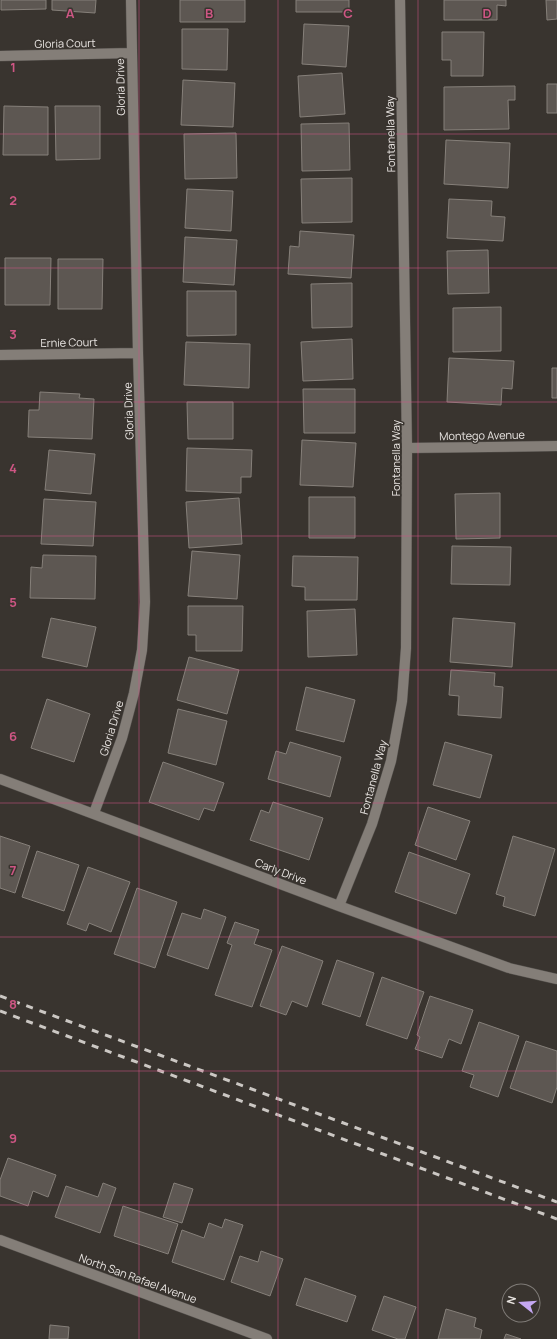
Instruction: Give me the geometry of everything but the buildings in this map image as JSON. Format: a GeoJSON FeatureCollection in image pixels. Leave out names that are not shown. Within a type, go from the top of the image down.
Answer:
{"type":"FeatureCollection","features":[{"type":"Feature","properties":{"kind":"street","name":"Gloria Drive"},"geometry":{"type":"LineString","coordinates":[[94,813],[122,738],[134,693],[142,650],[145,602],[138,353],[132,0]]}},
{"type":"Feature","properties":{"kind":"street","name":"Fontanella Way"},"geometry":{"type":"LineString","coordinates":[[339,906],[372,824],[391,761],[402,701],[406,648],[407,448],[400,0]]}},
{"type":"Feature","properties":{"kind":"street","name":"Gloria Court"},"geometry":{"type":"LineString","coordinates":[[0,56],[132,53]]}},
{"type":"Feature","properties":{"kind":"street","name":"Ernie Court"},"geometry":{"type":"LineString","coordinates":[[0,355],[138,353]]}},
{"type":"Feature","properties":{"kind":"street","name":"Montego Avenue"},"geometry":{"type":"LineString","coordinates":[[407,448],[557,446]]}},
{"type":"Feature","properties":{"kind":"street","name":"Carly Drive"},"geometry":{"type":"LineString","coordinates":[[0,779],[509,968],[556,979]]}},
{"type":"Feature","properties":{"kind":"street","name":"North San Rafael Avenue"},"geometry":{"type":"LineString","coordinates":[[0,1240],[267,1339]]}},
{"type":"Feature","properties":{"kind":"railway"},"geometry":{"type":"LineString","coordinates":[[0,996],[557,1202]]}},
{"type":"Feature","properties":{"kind":"railway"},"geometry":{"type":"LineString","coordinates":[[0,1011],[557,1219]]}}]}
